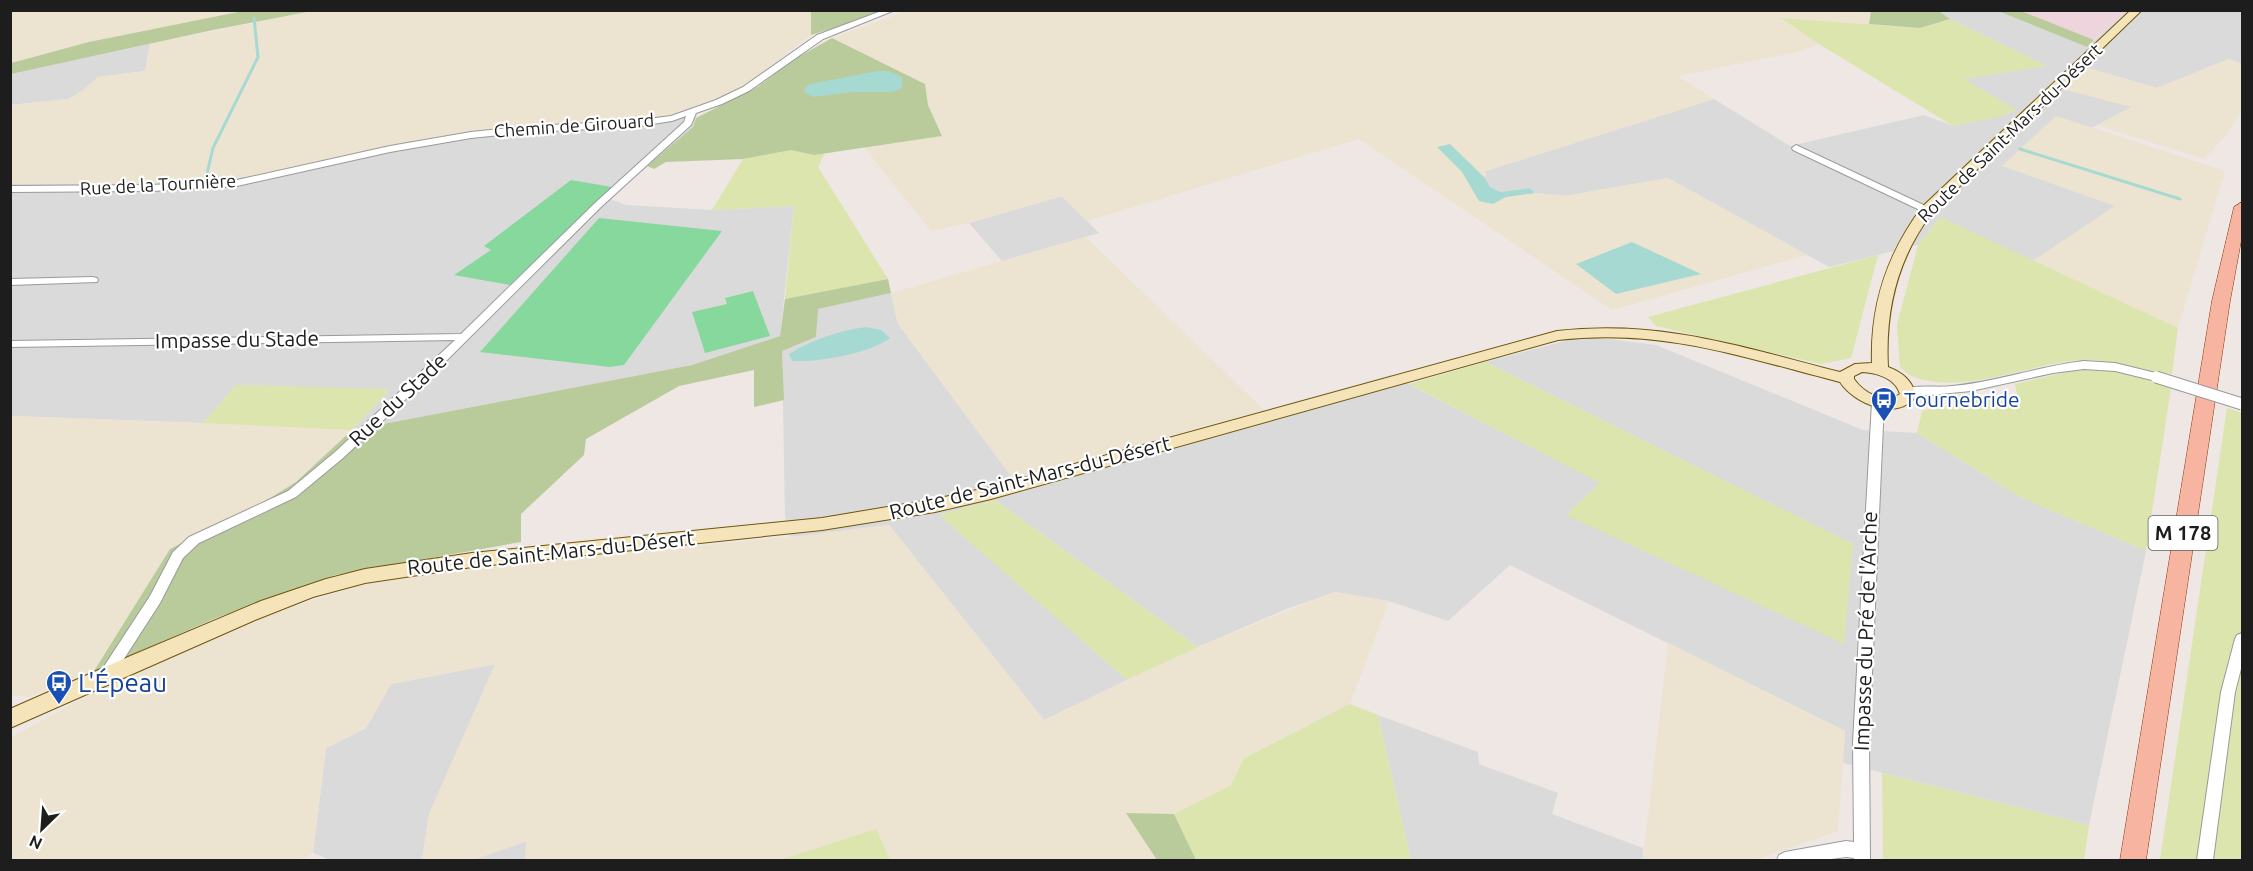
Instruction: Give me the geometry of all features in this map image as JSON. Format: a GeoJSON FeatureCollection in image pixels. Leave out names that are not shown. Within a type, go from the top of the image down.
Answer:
{"type":"FeatureCollection","features":[{"type":"Feature","properties":{"kind":"main road","name":"Route de Saint-Mars-du-Désert"},"geometry":{"type":"LineString","coordinates":[[1880,369],[1884,299],[1891,270],[1902,243],[1927,210],[2137,10]]}},
{"type":"Feature","properties":{"kind":"main road","name":"M 178"},"geometry":{"type":"LineString","coordinates":[[2133,861],[2221,301],[2242,207]]}},
{"type":"Feature","properties":{"kind":"main road","name":"Route de Saint-Mars-du-Désert"},"geometry":{"type":"LineString","coordinates":[[10,719],[105,675],[260,609],[363,576],[436,563],[745,532],[887,516],[923,509],[991,493],[1557,336],[1607,331],[1666,336],[1846,379]]}},
{"type":"Feature","properties":{"kind":"main road"},"geometry":{"type":"LineString","coordinates":[[1860,367],[1880,369],[1899,378],[1908,391],[1908,396],[1897,403],[1878,402],[1853,390],[1846,379],[1847,373],[1860,367]]}},
{"type":"Feature","properties":{"kind":"street","name":"Chemin de Girouard"},"geometry":{"type":"LineString","coordinates":[[410,145],[502,131],[633,124],[692,112],[746,89],[820,37],[892,10]]}},
{"type":"Feature","properties":{"kind":"street","name":"Rue du Stade"},"geometry":{"type":"LineString","coordinates":[[105,675],[155,599],[178,555],[194,540],[292,494],[339,455],[434,367],[598,205],[688,123],[692,112]]}},
{"type":"Feature","properties":{"kind":"street","name":"Rue de la Tournière"},"geometry":{"type":"LineString","coordinates":[[10,189],[152,189],[237,183],[410,145]]}},
{"type":"Feature","properties":{"kind":"street"},"geometry":{"type":"LineString","coordinates":[[1796,148],[1927,210]]}},
{"type":"Feature","properties":{"kind":"street"},"geometry":{"type":"LineString","coordinates":[[10,282],[93,280]]}},
{"type":"Feature","properties":{"kind":"street","name":"Impasse du Stade"},"geometry":{"type":"LineString","coordinates":[[10,344],[463,337]]}},
{"type":"Feature","properties":{"kind":"street"},"geometry":{"type":"LineString","coordinates":[[1908,391],[1956,391],[2075,366],[2115,366],[2242,404]]}},
{"type":"Feature","properties":{"kind":"street","name":"Impasse du Pré de l'Arche"},"geometry":{"type":"LineString","coordinates":[[1862,856],[1861,742],[1878,402]]}},
{"type":"Feature","properties":{"kind":"street"},"geometry":{"type":"LineString","coordinates":[[2205,861],[2228,693],[2242,639]]}},
{"type":"Feature","properties":{"kind":"street"},"geometry":{"type":"LineString","coordinates":[[1785,861],[1846,849],[1862,856]]}},
{"type":"Feature","properties":{"kind":"shaded area"},"geometry":{"type":"Polygon","coordinates":[[[909,10],[1871,11],[1869,24],[1783,18],[1819,44],[1802,51],[1678,76],[1714,99],[1486,171],[1485,178],[1490,187],[1501,192],[1530,188],[1535,193],[1565,196],[1668,178],[1807,255],[1612,310],[1359,139],[1087,221],[1062,196],[969,223],[931,231],[864,147],[942,136],[928,105],[925,84],[832,38],[909,10]]]}},
{"type":"Feature","properties":{"kind":"shaded area"},"geometry":{"type":"Polygon","coordinates":[[[11,11],[243,11],[89,42],[11,63],[11,11]]]}},
{"type":"Feature","properties":{"kind":"shaded area"},"geometry":{"type":"Polygon","coordinates":[[[312,11],[811,11],[811,35],[748,84],[724,97],[687,112],[646,120],[616,125],[530,126],[470,132],[393,145],[258,175],[198,183],[11,184],[10,105],[68,99],[82,91],[98,77],[145,71],[150,44],[312,11]]]}},
{"type":"Feature","properties":{"kind":"shaded area"},"geometry":{"type":"Polygon","coordinates":[[[1939,11],[1998,11],[2087,47],[2126,11],[2242,11],[2242,64],[2229,59],[2157,88],[2088,68],[2132,107],[2092,128],[2055,116],[2116,206],[2033,261],[1940,217],[1918,245],[1829,267],[1668,178],[1565,196],[1535,193],[1530,188],[1501,192],[1490,187],[1485,178],[1486,171],[1714,99],[1790,146],[1924,115],[1953,126],[2016,110],[1962,79],[2046,66],[1950,19],[1939,11]]]}},
{"type":"Feature","properties":{"kind":"shaded area"},"geometry":{"type":"Polygon","coordinates":[[[2021,11],[2126,11],[2094,40],[2021,11]]]}},
{"type":"Feature","properties":{"kind":"shaded area"},"geometry":{"type":"Polygon","coordinates":[[[150,44],[145,71],[98,77],[82,91],[68,99],[11,105],[10,74],[150,44]]]}},
{"type":"Feature","properties":{"kind":"shaded area"},"geometry":{"type":"Polygon","coordinates":[[[2229,59],[2242,64],[2242,110],[2226,135],[2204,159],[2097,125],[2131,107],[2066,90],[2075,77],[2088,68],[2157,88],[2229,59]]]}},
{"type":"Feature","properties":{"kind":"shaded area"},"geometry":{"type":"Polygon","coordinates":[[[687,112],[696,118],[693,127],[610,199],[626,205],[712,210],[794,206],[780,336],[692,365],[352,430],[389,390],[236,385],[203,423],[11,416],[11,184],[198,183],[258,175],[393,145],[470,132],[530,126],[646,120],[687,112]]]}},
{"type":"Feature","properties":{"kind":"shaded area"},"geometry":{"type":"Polygon","coordinates":[[[2056,116],[2225,171],[2178,328],[2033,261],[2115,206],[2002,166],[2056,116]]]}},
{"type":"Feature","properties":{"kind":"shaded area"},"geometry":{"type":"Polygon","coordinates":[[[1062,196],[1099,233],[1002,261],[969,223],[1062,196]]]}},
{"type":"Feature","properties":{"kind":"shaded area"},"geometry":{"type":"Polygon","coordinates":[[[1086,237],[1264,410],[1014,480],[898,324],[891,293],[1086,237]]]}},
{"type":"Feature","properties":{"kind":"shaded area"},"geometry":{"type":"Polygon","coordinates":[[[891,293],[898,324],[1014,480],[1391,375],[1601,483],[1566,515],[1853,544],[1485,362],[1585,336],[1656,345],[1863,430],[1917,433],[2020,497],[2146,551],[2089,825],[1843,763],[1845,731],[1510,565],[1448,621],[1389,601],[1335,592],[1284,610],[1198,647],[995,500],[940,515],[1127,680],[1044,720],[889,525],[791,537],[785,517],[782,350],[816,337],[817,309],[891,293]]]}},
{"type":"Feature","properties":{"kind":"shaded area"},"geometry":{"type":"Polygon","coordinates":[[[11,416],[352,430],[296,482],[267,500],[170,549],[94,671],[29,697],[11,695],[11,416]]]}},
{"type":"Feature","properties":{"kind":"shaded area"},"geometry":{"type":"Polygon","coordinates":[[[889,525],[1044,720],[1198,647],[1335,592],[1389,601],[1350,704],[1244,757],[1231,785],[1174,814],[1126,813],[1157,860],[890,860],[876,829],[780,860],[525,860],[526,841],[473,860],[422,860],[429,814],[495,664],[391,684],[366,728],[326,748],[313,853],[300,860],[11,860],[10,738],[118,679],[267,615],[361,585],[472,567],[791,537],[889,525]]]}},
{"type":"Feature","properties":{"kind":"shaded area"},"geometry":{"type":"Polygon","coordinates":[[[1668,643],[1845,731],[1838,831],[1756,860],[1643,860],[1668,643]]]}},
{"type":"Feature","properties":{"kind":"shaded area"},"geometry":{"type":"Polygon","coordinates":[[[496,664],[429,814],[422,860],[330,860],[313,853],[326,748],[366,728],[391,684],[496,664]]]}},
{"type":"Feature","properties":{"kind":"shaded area"},"geometry":{"type":"Polygon","coordinates":[[[1378,715],[1478,752],[1479,764],[1558,793],[1552,814],[1643,848],[1643,860],[1411,860],[1378,715]]]}},
{"type":"Feature","properties":{"kind":"shaded area"},"geometry":{"type":"Polygon","coordinates":[[[527,841],[525,860],[473,860],[527,841]]]}},
{"type":"Feature","properties":{"kind":"green space"},"geometry":{"type":"Polygon","coordinates":[[[811,10],[888,11],[811,35],[811,10]]]}},
{"type":"Feature","properties":{"kind":"green space"},"geometry":{"type":"Polygon","coordinates":[[[243,11],[312,11],[11,74],[11,63],[89,42],[243,11]]]}},
{"type":"Feature","properties":{"kind":"green space"},"geometry":{"type":"Polygon","coordinates":[[[1871,11],[1939,11],[1950,19],[1920,28],[1869,24],[1871,11]]]}},
{"type":"Feature","properties":{"kind":"green space"},"geometry":{"type":"Polygon","coordinates":[[[1998,11],[2021,11],[2094,40],[2087,47],[1998,11]]]}},
{"type":"Feature","properties":{"kind":"green space"},"geometry":{"type":"Polygon","coordinates":[[[1781,18],[1920,28],[1950,19],[2047,66],[1964,79],[2017,110],[1998,117],[1953,126],[1819,44],[1781,18]]]}},
{"type":"Feature","properties":{"kind":"green space"},"geometry":{"type":"Polygon","coordinates":[[[832,38],[925,84],[928,105],[942,136],[814,155],[791,150],[743,159],[666,162],[654,169],[647,166],[693,127],[696,118],[759,86],[791,61],[832,38]]]}},
{"type":"Feature","properties":{"kind":"green space"},"geometry":{"type":"Polygon","coordinates":[[[791,150],[814,155],[825,153],[818,167],[888,279],[785,299],[794,206],[712,210],[743,159],[791,150]]]}},
{"type":"Feature","properties":{"kind":"green space"},"geometry":{"type":"Polygon","coordinates":[[[571,180],[612,187],[510,285],[454,275],[491,250],[484,246],[571,180]]]}},
{"type":"Feature","properties":{"kind":"green space"},"geometry":{"type":"Polygon","coordinates":[[[1940,217],[2178,328],[2172,374],[2105,361],[2082,360],[1955,382],[1934,382],[1910,375],[1900,367],[1897,325],[1918,245],[1940,217]]]}},
{"type":"Feature","properties":{"kind":"green space"},"geometry":{"type":"Polygon","coordinates":[[[599,218],[722,231],[624,365],[610,367],[480,352],[599,218]]]}},
{"type":"Feature","properties":{"kind":"green space"},"geometry":{"type":"Polygon","coordinates":[[[1878,255],[1851,358],[1821,364],[1656,326],[1648,317],[1878,255]]]}},
{"type":"Feature","properties":{"kind":"green space"},"geometry":{"type":"Polygon","coordinates":[[[888,279],[891,293],[818,309],[816,337],[782,351],[784,400],[754,407],[754,370],[679,386],[586,439],[584,455],[521,514],[521,542],[335,575],[216,618],[94,671],[170,549],[267,500],[296,482],[352,430],[692,365],[780,336],[785,299],[888,279]]]}},
{"type":"Feature","properties":{"kind":"green space"},"geometry":{"type":"Polygon","coordinates":[[[753,291],[770,336],[705,353],[692,312],[727,304],[725,298],[753,291]]]}},
{"type":"Feature","properties":{"kind":"green space"},"geometry":{"type":"Polygon","coordinates":[[[1485,362],[1853,544],[1844,644],[1566,515],[1600,483],[1409,384],[1485,362]]]}},
{"type":"Feature","properties":{"kind":"green space"},"geometry":{"type":"Polygon","coordinates":[[[2079,369],[2119,371],[2171,388],[2146,551],[2020,497],[1917,433],[1922,411],[1976,399],[2019,403],[2015,384],[2079,369]]]}},
{"type":"Feature","properties":{"kind":"green space"},"geometry":{"type":"Polygon","coordinates":[[[236,385],[390,389],[352,430],[203,423],[236,385]]]}},
{"type":"Feature","properties":{"kind":"green space"},"geometry":{"type":"Polygon","coordinates":[[[2227,408],[2242,413],[2242,860],[2160,860],[2227,408]]]}},
{"type":"Feature","properties":{"kind":"green space"},"geometry":{"type":"Polygon","coordinates":[[[995,500],[1198,647],[1127,680],[939,515],[995,500]]]}},
{"type":"Feature","properties":{"kind":"green space"},"geometry":{"type":"Polygon","coordinates":[[[1350,704],[1378,715],[1411,860],[1196,860],[1174,814],[1231,785],[1244,758],[1350,704]]]}},
{"type":"Feature","properties":{"kind":"green space"},"geometry":{"type":"Polygon","coordinates":[[[1882,773],[2089,825],[2084,860],[1883,860],[1882,773]]]}},
{"type":"Feature","properties":{"kind":"green space"},"geometry":{"type":"Polygon","coordinates":[[[1126,813],[1174,814],[1196,860],[1157,860],[1126,813]]]}},
{"type":"Feature","properties":{"kind":"green space"},"geometry":{"type":"Polygon","coordinates":[[[876,829],[890,860],[780,860],[876,829]]]}},
{"type":"Feature","properties":{"kind":"water"},"geometry":{"type":"Polygon","coordinates":[[[888,71],[902,77],[902,88],[892,92],[853,92],[813,97],[804,92],[810,84],[888,71]]]}},
{"type":"Feature","properties":{"kind":"water"},"geometry":{"type":"Polygon","coordinates":[[[1450,144],[1485,178],[1490,187],[1501,192],[1530,188],[1535,193],[1506,197],[1493,204],[1479,201],[1462,172],[1437,147],[1450,144]]]}},
{"type":"Feature","properties":{"kind":"water"},"geometry":{"type":"Polygon","coordinates":[[[1632,242],[1701,274],[1616,294],[1576,264],[1632,242]]]}},
{"type":"Feature","properties":{"kind":"water"},"geometry":{"type":"Polygon","coordinates":[[[866,327],[881,330],[890,338],[870,348],[829,359],[792,361],[789,354],[826,336],[866,327]]]}},
{"type":"Feature","properties":{"kind":"waterway"},"geometry":{"type":"LineString","coordinates":[[205,182],[213,148],[258,57],[254,18]]}},
{"type":"Feature","properties":{"kind":"waterway"},"geometry":{"type":"LineString","coordinates":[[2020,149],[2180,199]]}},
{"type":"Feature","properties":{"kind":"place","name":"Tournebride"},"geometry":{"type":"Point","coordinates":[1884,423]}},
{"type":"Feature","properties":{"kind":"place","name":"L'Épeau"},"geometry":{"type":"Point","coordinates":[59,706]}}]}
